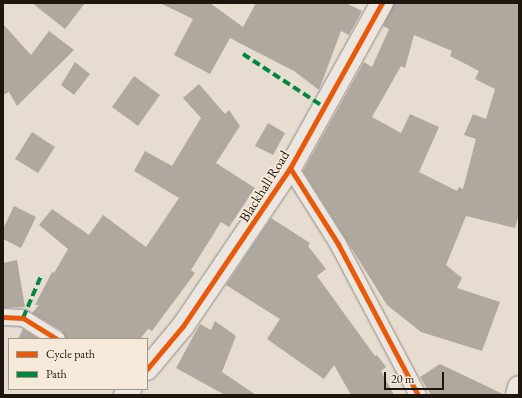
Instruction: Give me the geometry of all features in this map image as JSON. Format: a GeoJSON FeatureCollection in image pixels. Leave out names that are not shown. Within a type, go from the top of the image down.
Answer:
{"type":"FeatureCollection","features":[{"type":"Feature","properties":{"kind":"street","name":"Blackhall Road"},"geometry":{"type":"LineString","coordinates":[[148,368],[183,326],[290,168],[382,3]]}},
{"type":"Feature","properties":{"kind":"street"},"geometry":{"type":"LineString","coordinates":[[290,168],[338,244],[418,395]]}},
{"type":"Feature","properties":{"kind":"street"},"geometry":{"type":"LineString","coordinates":[[3,317],[23,318],[55,338]]}},
{"type":"Feature","properties":{"kind":"street"},"geometry":{"type":"LineString","coordinates":[[517,395],[519,387]]}},
{"type":"Feature","properties":{"kind":"building"},"geometry":{"type":"Polygon","coordinates":[[[32,3],[85,3],[65,29],[32,3]]]}},
{"type":"Feature","properties":{"kind":"building"},"geometry":{"type":"Polygon","coordinates":[[[160,3],[210,3],[243,27],[256,3],[346,3],[362,11],[349,35],[341,31],[319,90],[294,71],[230,38],[210,74],[174,55],[193,19],[160,3]]]}},
{"type":"Feature","properties":{"kind":"building"},"geometry":{"type":"Polygon","coordinates":[[[394,3],[519,3],[519,214],[515,228],[466,216],[446,265],[462,278],[457,288],[500,302],[482,351],[421,332],[387,305],[303,171],[364,62],[372,67],[389,29],[383,26],[394,3]],[[414,35],[405,68],[401,66],[372,117],[401,133],[410,114],[439,127],[419,172],[457,191],[459,187],[463,189],[476,139],[464,135],[473,114],[486,119],[495,89],[475,79],[479,71],[450,56],[452,51],[414,35]]]}},
{"type":"Feature","properties":{"kind":"building"},"geometry":{"type":"Polygon","coordinates":[[[3,24],[31,55],[49,31],[74,50],[17,106],[9,92],[3,95],[3,24]]]}},
{"type":"Feature","properties":{"kind":"building"},"geometry":{"type":"Polygon","coordinates":[[[75,62],[90,74],[74,95],[61,85],[75,62]]]}},
{"type":"Feature","properties":{"kind":"building"},"geometry":{"type":"Polygon","coordinates":[[[134,76],[160,95],[138,126],[112,107],[134,76]]]}},
{"type":"Feature","properties":{"kind":"building"},"geometry":{"type":"Polygon","coordinates":[[[199,84],[225,114],[229,110],[240,126],[216,163],[255,188],[229,227],[221,222],[191,270],[195,273],[152,331],[148,329],[141,338],[66,338],[62,331],[32,313],[39,305],[35,305],[52,272],[54,273],[68,249],[39,225],[52,209],[89,235],[103,215],[146,247],[179,198],[134,171],[145,151],[172,166],[201,118],[183,98],[199,84]]]}},
{"type":"Feature","properties":{"kind":"building"},"geometry":{"type":"Polygon","coordinates":[[[268,123],[285,133],[273,155],[255,146],[268,123]]]}},
{"type":"Feature","properties":{"kind":"building"},"geometry":{"type":"Polygon","coordinates":[[[32,132],[55,147],[38,173],[15,159],[32,132]]]}},
{"type":"Feature","properties":{"kind":"building"},"geometry":{"type":"Polygon","coordinates":[[[14,206],[36,217],[21,248],[3,239],[3,229],[14,206]]]}},
{"type":"Feature","properties":{"kind":"building"},"geometry":{"type":"Polygon","coordinates":[[[271,218],[310,243],[308,246],[326,269],[317,276],[375,356],[377,355],[386,367],[381,371],[394,395],[351,395],[334,365],[324,379],[267,339],[280,319],[226,285],[271,218]]]}},
{"type":"Feature","properties":{"kind":"building"},"geometry":{"type":"Polygon","coordinates":[[[17,260],[25,307],[3,308],[3,263],[17,260]]]}},
{"type":"Feature","properties":{"kind":"building"},"geometry":{"type":"Polygon","coordinates":[[[215,321],[236,336],[222,372],[256,395],[225,395],[176,368],[200,324],[211,330],[215,321]]]}},
{"type":"Feature","properties":{"kind":"building"},"geometry":{"type":"Polygon","coordinates":[[[23,329],[37,338],[18,338],[23,329]]]}},
{"type":"Feature","properties":{"kind":"building"},"geometry":{"type":"Polygon","coordinates":[[[440,364],[505,395],[431,395],[420,377],[440,364]]]}},
{"type":"Feature","properties":{"kind":"marked path"},"geometry":{"type":"LineString","coordinates":[[243,54],[324,107]]}},
{"type":"Feature","properties":{"kind":"marked path"},"geometry":{"type":"LineString","coordinates":[[23,318],[41,276]]}},
{"type":"Feature","properties":{"kind":"cycle path"},"geometry":{"type":"LineString","coordinates":[[148,368],[183,326],[290,168],[382,3]]}},
{"type":"Feature","properties":{"kind":"cycle path"},"geometry":{"type":"LineString","coordinates":[[290,168],[338,244],[418,395]]}},
{"type":"Feature","properties":{"kind":"cycle path"},"geometry":{"type":"LineString","coordinates":[[3,317],[23,318],[55,338]]}}]}
